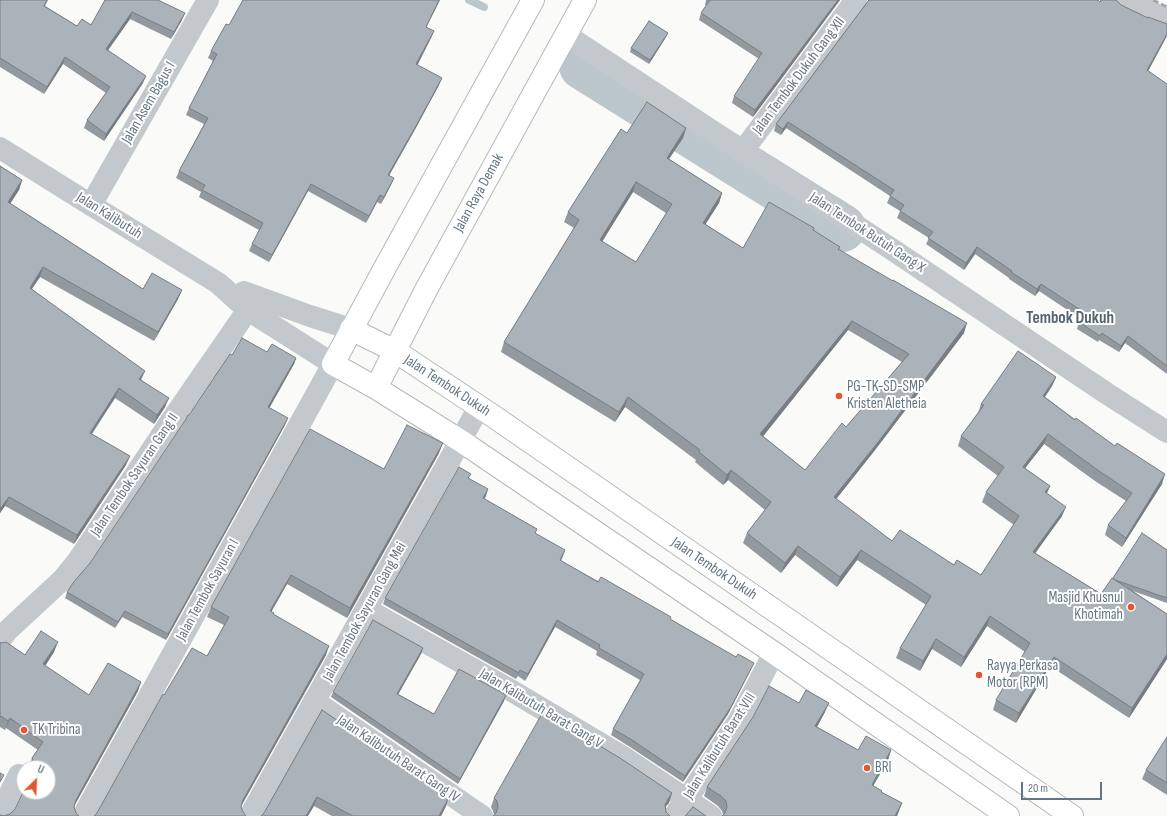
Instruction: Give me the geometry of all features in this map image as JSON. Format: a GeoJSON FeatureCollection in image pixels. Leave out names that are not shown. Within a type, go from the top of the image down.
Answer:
{"type":"FeatureCollection","features":[{"type":"Feature","properties":{"kind":"highway"},"geometry":{"type":"LineString","coordinates":[[533,0],[333,364],[376,388],[461,441],[774,653],[1008,816]]}},
{"type":"Feature","properties":{"kind":"highway","name":"Jalan Raya Demak"},"geometry":{"type":"LineString","coordinates":[[376,388],[427,288],[586,0]]}},
{"type":"Feature","properties":{"kind":"highway","name":"Jalan Tembok Dukuh"},"geometry":{"type":"LineString","coordinates":[[352,329],[395,351],[479,407],[1072,816]]}},
{"type":"Feature","properties":{"kind":"street","name":"Jalan Asem Bagus I"},"geometry":{"type":"LineString","coordinates":[[91,205],[208,0]]}},
{"type":"Feature","properties":{"kind":"street","name":"Jalan Tembok Dukuh Gang XII"},"geometry":{"type":"LineString","coordinates":[[742,152],[856,0]]}},
{"type":"Feature","properties":{"kind":"street"},"geometry":{"type":"LineString","coordinates":[[1124,0],[1167,19]]}},
{"type":"Feature","properties":{"kind":"street","name":"Jalan Tembok Butuh Gang X"},"geometry":{"type":"LineString","coordinates":[[566,34],[742,152],[896,252],[1106,393],[1167,432]]}},
{"type":"Feature","properties":{"kind":"street","name":"Jalan Kalibutuh"},"geometry":{"type":"LineString","coordinates":[[0,148],[252,303],[333,364]]}},
{"type":"Feature","properties":{"kind":"street","name":"Jalan Kalibutuh"},"geometry":{"type":"LineString","coordinates":[[252,303],[310,316],[352,329]]}},
{"type":"Feature","properties":{"kind":"street","name":"Jalan Tembok Sayuran Gang II"},"geometry":{"type":"LineString","coordinates":[[0,640],[7,631],[63,579],[77,562],[252,303]]}},
{"type":"Feature","properties":{"kind":"street","name":"Jalan Tembok Sayuran I"},"geometry":{"type":"LineString","coordinates":[[83,816],[333,364]]}},
{"type":"Feature","properties":{"kind":"street","name":"Jalan Tembok Sayuran Gang Mei"},"geometry":{"type":"LineString","coordinates":[[250,816],[479,407]]}},
{"type":"Feature","properties":{"kind":"street","name":"Jalan Kalibutuh Barat Gang V"},"geometry":{"type":"LineString","coordinates":[[366,609],[507,688],[623,757],[711,816]]}},
{"type":"Feature","properties":{"kind":"street","name":"Jalan Kalibutuh Barat VIII"},"geometry":{"type":"LineString","coordinates":[[674,816],[740,720],[774,653]]}},
{"type":"Feature","properties":{"kind":"street","name":"Jalan Kalibutuh Barat Gang IV"},"geometry":{"type":"LineString","coordinates":[[314,701],[482,816]]}},
{"type":"Feature","properties":{"kind":"street"},"geometry":{"type":"LineString","coordinates":[[0,813],[16,781]]}},
{"type":"Feature","properties":{"kind":"building"},"geometry":{"type":"Polygon","coordinates":[[[0,0],[47,0],[44,6],[77,26],[82,19],[91,25],[105,0],[158,0],[185,13],[174,32],[132,12],[106,49],[146,76],[106,134],[87,120],[110,87],[65,57],[47,87],[0,58],[0,0]]]}},
{"type":"Feature","properties":{"kind":"building"},"geometry":{"type":"Polygon","coordinates":[[[243,0],[439,0],[426,27],[434,31],[416,64],[442,78],[388,175],[394,178],[384,197],[380,195],[369,216],[311,184],[272,255],[252,244],[263,223],[202,190],[205,185],[179,171],[208,118],[189,108],[217,54],[211,51],[226,24],[229,25],[243,0]]]}},
{"type":"Feature","properties":{"kind":"building"},"geometry":{"type":"Polygon","coordinates":[[[710,0],[838,0],[755,110],[734,96],[762,53],[701,13],[710,0]]]}},
{"type":"Feature","properties":{"kind":"building"},"geometry":{"type":"Polygon","coordinates":[[[869,0],[1098,0],[1100,2],[1101,0],[1116,0],[1121,5],[1148,18],[1167,24],[1167,34],[1147,70],[1167,84],[1167,366],[1128,336],[1121,346],[1102,333],[1100,336],[1079,322],[1085,313],[1041,284],[1037,289],[977,247],[966,263],[928,238],[933,232],[900,211],[904,205],[890,196],[894,190],[788,122],[783,129],[776,124],[869,0]]]}},
{"type":"Feature","properties":{"kind":"building"},"geometry":{"type":"Polygon","coordinates":[[[649,21],[668,33],[650,60],[631,48],[649,21]]]}},
{"type":"Feature","properties":{"kind":"building"},"geometry":{"type":"Polygon","coordinates":[[[647,102],[686,128],[667,158],[722,193],[703,223],[743,248],[769,202],[814,228],[813,230],[840,247],[838,249],[967,323],[879,441],[834,497],[892,541],[900,530],[954,565],[957,560],[981,575],[1019,516],[986,492],[1004,467],[961,436],[984,405],[981,404],[1018,351],[1056,377],[1043,396],[1075,420],[1076,418],[1115,446],[1117,443],[1165,474],[1126,538],[1108,525],[1132,493],[1048,434],[1023,467],[1050,486],[1045,492],[1066,507],[1033,552],[1101,594],[1112,578],[1167,614],[1167,654],[1132,708],[1054,657],[1019,713],[996,700],[1030,643],[990,616],[964,657],[936,639],[923,661],[900,648],[931,596],[861,550],[840,577],[798,546],[785,563],[747,533],[771,502],[731,470],[727,475],[699,452],[700,450],[628,397],[619,412],[504,342],[579,220],[568,212],[621,129],[627,133],[647,102]],[[636,182],[600,240],[636,262],[672,204],[636,182]],[[852,321],[760,434],[805,470],[842,423],[846,427],[909,354],[852,321]]]}},
{"type":"Feature","properties":{"kind":"building"},"geometry":{"type":"Polygon","coordinates":[[[0,166],[22,180],[8,202],[143,289],[152,273],[182,290],[158,332],[43,267],[30,288],[145,371],[139,379],[169,398],[157,415],[119,388],[90,433],[130,456],[77,535],[9,497],[0,509],[0,166]]]}},
{"type":"Feature","properties":{"kind":"building"},"geometry":{"type":"Polygon","coordinates":[[[242,338],[267,352],[272,344],[296,358],[268,407],[288,418],[168,634],[125,611],[118,622],[67,592],[90,563],[188,415],[230,354],[232,355],[242,338]]]}},
{"type":"Feature","properties":{"kind":"building"},"geometry":{"type":"Polygon","coordinates":[[[407,425],[443,443],[350,608],[291,575],[270,611],[329,646],[243,800],[241,807],[246,816],[94,816],[163,694],[164,695],[192,648],[207,656],[229,617],[211,607],[310,429],[384,469],[407,425]]]}},
{"type":"Feature","properties":{"kind":"building"},"geometry":{"type":"Polygon","coordinates":[[[459,467],[471,474],[468,478],[488,489],[483,498],[537,529],[535,533],[565,550],[560,560],[598,582],[601,577],[671,617],[670,619],[736,657],[738,654],[754,663],[731,707],[685,776],[613,729],[644,674],[599,648],[600,645],[557,620],[528,674],[520,670],[519,673],[385,598],[459,467]]]}},
{"type":"Feature","properties":{"kind":"building"},"geometry":{"type":"Polygon","coordinates":[[[1142,533],[1167,550],[1167,598],[1113,578],[1142,533]]]}},
{"type":"Feature","properties":{"kind":"building"},"geometry":{"type":"Polygon","coordinates":[[[373,620],[423,648],[397,694],[434,714],[459,669],[506,695],[460,779],[333,692],[373,620]]]}},
{"type":"Feature","properties":{"kind":"building"},"geometry":{"type":"Polygon","coordinates":[[[41,631],[58,642],[43,664],[89,695],[108,663],[141,682],[76,800],[74,807],[79,816],[4,816],[10,814],[15,809],[19,800],[56,800],[56,760],[33,760],[32,758],[43,742],[10,718],[8,721],[1,716],[0,717],[0,642],[6,642],[25,655],[41,631]]]}},
{"type":"Feature","properties":{"kind":"building"},"geometry":{"type":"Polygon","coordinates":[[[769,686],[799,703],[806,690],[829,703],[815,726],[858,750],[866,736],[891,750],[872,785],[882,791],[881,792],[902,803],[895,816],[722,816],[727,807],[726,801],[707,787],[753,717],[769,686]]]}},
{"type":"Feature","properties":{"kind":"building"},"geometry":{"type":"Polygon","coordinates":[[[322,710],[449,797],[439,816],[353,816],[317,797],[306,816],[261,816],[322,710]]]}},
{"type":"Feature","properties":{"kind":"building"},"geometry":{"type":"Polygon","coordinates":[[[543,712],[620,758],[672,793],[665,805],[666,812],[670,816],[493,816],[498,807],[497,801],[494,798],[543,712]]]}},
{"type":"Feature","properties":{"kind":"building"},"geometry":{"type":"Polygon","coordinates":[[[1167,737],[1167,783],[1146,770],[1167,737]]]}},
{"type":"Feature","properties":{"kind":"building"},"geometry":{"type":"Polygon","coordinates":[[[0,773],[4,775],[0,782],[0,773]]]}},
{"type":"Feature","properties":{"kind":"building"},"geometry":{"type":"Polygon","coordinates":[[[693,807],[706,816],[685,816],[693,807]]]}},
{"type":"Feature","properties":{"kind":"waterway"},"geometry":{"type":"LineString","coordinates":[[469,0],[484,7]]}},
{"type":"Feature","properties":{"kind":"waterway"},"geometry":{"type":"LineString","coordinates":[[583,66],[842,228]]}},
{"type":"Feature","properties":{"kind":"railway"},"geometry":{"type":"LineString","coordinates":[[1153,0],[1167,7]]}},
{"type":"Feature","properties":{"kind":"place","name":"PG-TK-SD-SMP Kristen Aletheia"},"geometry":{"type":"Point","coordinates":[839,396]}},
{"type":"Feature","properties":{"kind":"place","name":"Masjid Khusnul Khotimah"},"geometry":{"type":"Point","coordinates":[1131,607]}},
{"type":"Feature","properties":{"kind":"place","name":"Rayya Perkasa Motor (RPM)"},"geometry":{"type":"Point","coordinates":[979,675]}},
{"type":"Feature","properties":{"kind":"place","name":"TK Tribina"},"geometry":{"type":"Point","coordinates":[24,730]}},
{"type":"Feature","properties":{"kind":"place","name":"BRI"},"geometry":{"type":"Point","coordinates":[867,768]}},
{"type":"Feature","properties":{"kind":"district","name":"Tembok Dukuh"},"geometry":{"type":"Point","coordinates":[1070,319]}}]}
